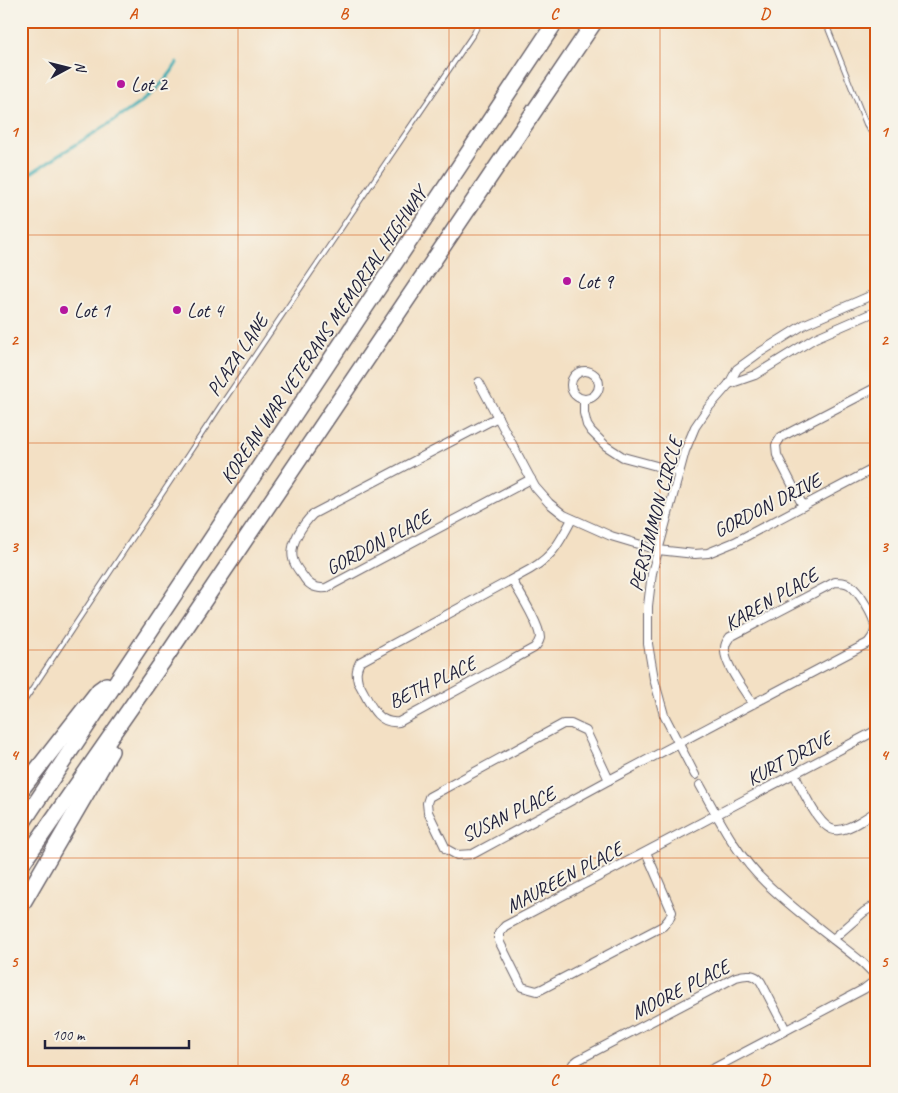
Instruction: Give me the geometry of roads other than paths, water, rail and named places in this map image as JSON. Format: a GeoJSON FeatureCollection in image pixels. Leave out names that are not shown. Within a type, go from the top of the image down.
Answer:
{"type":"FeatureCollection","features":[{"type":"Feature","properties":{"kind":"highway","name":"KOREAN WAR VETERANS MEMORIAL HIGHWAY"},"geometry":{"type":"LineString","coordinates":[[21,825],[556,21]]}},
{"type":"Feature","properties":{"kind":"highway"},"geometry":{"type":"LineString","coordinates":[[21,865],[166,657],[595,21]]}},
{"type":"Feature","properties":{"kind":"highway"},"geometry":{"type":"LineString","coordinates":[[21,906],[166,657]]}},
{"type":"Feature","properties":{"kind":"highway","name":"KOREAN WAR VETERANS MEMORIAL HIGHWAY"},"geometry":{"type":"LineString","coordinates":[[21,790],[99,690],[123,672]]}},
{"type":"Feature","properties":{"kind":"street"},"geometry":{"type":"LineString","coordinates":[[875,294],[877,304]]}},
{"type":"Feature","properties":{"kind":"street","name":"PERSIMMON CIRCLE"},"geometry":{"type":"LineString","coordinates":[[695,775],[664,715],[654,679],[648,644],[648,606],[652,573],[685,451],[695,427],[708,408],[729,384],[738,369],[759,353],[805,324],[875,294]]}},
{"type":"Feature","properties":{"kind":"street","name":"PERSIMMON CIRCLE"},"geometry":{"type":"LineString","coordinates":[[729,384],[754,374],[815,338],[877,311]]}},
{"type":"Feature","properties":{"kind":"street"},"geometry":{"type":"LineString","coordinates":[[792,332],[796,340],[804,345]]}},
{"type":"Feature","properties":{"kind":"street","name":"GORDON DRIVE"},"geometry":{"type":"LineString","coordinates":[[479,382],[531,479],[550,503],[564,515],[611,536],[658,550],[695,554],[708,553],[735,542],[877,468]]}},
{"type":"Feature","properties":{"kind":"street"},"geometry":{"type":"LineString","coordinates":[[803,506],[777,456],[776,445],[781,437],[877,387]]}},
{"type":"Feature","properties":{"kind":"street"},"geometry":{"type":"LineString","coordinates":[[584,400],[584,413],[587,425],[591,432],[606,446],[623,457],[679,472]]}},
{"type":"Feature","properties":{"kind":"street","name":"GORDON PLACE"},"geometry":{"type":"LineString","coordinates":[[498,417],[313,514],[304,523],[292,548],[293,562],[307,582],[314,587],[326,588],[531,479]]}},
{"type":"Feature","properties":{"kind":"street","name":"BETH PLACE"},"geometry":{"type":"LineString","coordinates":[[512,580],[538,628],[540,637],[538,644],[534,648],[399,722],[386,722],[378,717],[356,676],[357,667],[360,662],[536,567],[550,556],[572,519]]}},
{"type":"Feature","properties":{"kind":"street","name":"KAREN PLACE"},"geometry":{"type":"LineString","coordinates":[[609,780],[868,643],[876,631],[872,615],[851,586],[844,582],[835,582],[730,637],[725,644],[726,659],[752,704]]}},
{"type":"Feature","properties":{"kind":"street","name":"SUSAN PLACE"},"geometry":{"type":"LineString","coordinates":[[563,724],[571,724],[586,731],[609,780],[473,854],[457,855],[446,849],[428,812],[429,797],[434,793],[563,724]]}},
{"type":"Feature","properties":{"kind":"street","name":"KURT DRIVE"},"geometry":{"type":"LineString","coordinates":[[716,815],[877,730]]}},
{"type":"Feature","properties":{"kind":"street"},"geometry":{"type":"LineString","coordinates":[[794,774],[821,822],[828,829],[833,831],[844,829],[877,812]]}},
{"type":"Feature","properties":{"kind":"street"},"geometry":{"type":"LineString","coordinates":[[700,786],[742,855],[765,882],[863,963],[877,978],[864,989],[707,1072]]}},
{"type":"Feature","properties":{"kind":"street","name":"MAUREEN PLACE"},"geometry":{"type":"LineString","coordinates":[[646,852],[672,912],[663,926],[542,989],[537,991],[522,987],[499,941],[499,933],[504,926],[716,815]]}},
{"type":"Feature","properties":{"kind":"street"},"geometry":{"type":"LineString","coordinates":[[833,939],[851,922],[877,904]]}},
{"type":"Feature","properties":{"kind":"street","name":"MOORE PLACE"},"geometry":{"type":"LineString","coordinates":[[570,1072],[573,1064],[578,1060],[744,974],[752,975],[762,982],[786,1030]]}},
{"type":"Feature","properties":{"kind":"lane","name":"PLAZA LANE"},"geometry":{"type":"LineString","coordinates":[[21,706],[480,21]]}},
{"type":"Feature","properties":{"kind":"lane"},"geometry":{"type":"LineString","coordinates":[[825,21],[866,124],[877,141]]}},
{"type":"Feature","properties":{"kind":"waterway"},"geometry":{"type":"LineString","coordinates":[[21,182],[28,175],[141,102],[161,84],[177,63]]}},
{"type":"Feature","properties":{"kind":"place","name":"Lot 2"},"geometry":{"type":"Point","coordinates":[121,84]}},
{"type":"Feature","properties":{"kind":"place","name":"Lot 9"},"geometry":{"type":"Point","coordinates":[567,281]}},
{"type":"Feature","properties":{"kind":"place","name":"Lot 1"},"geometry":{"type":"Point","coordinates":[64,310]}},
{"type":"Feature","properties":{"kind":"place","name":"Lot 4"},"geometry":{"type":"Point","coordinates":[177,310]}}]}
